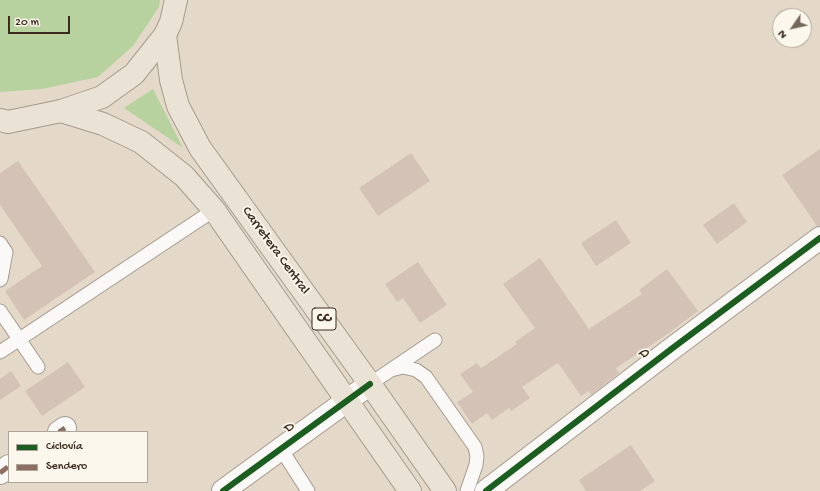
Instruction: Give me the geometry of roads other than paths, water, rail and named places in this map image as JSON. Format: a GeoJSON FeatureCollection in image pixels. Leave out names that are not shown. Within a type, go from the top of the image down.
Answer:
{"type":"FeatureCollection","features":[{"type":"Feature","properties":{"kind":"main road","name":"CC"},"geometry":{"type":"LineString","coordinates":[[3,122],[61,111],[102,97],[128,79],[134,74],[168,28],[176,0]]}},
{"type":"Feature","properties":{"kind":"main road"},"geometry":{"type":"LineString","coordinates":[[168,28],[190,0]]}},
{"type":"Feature","properties":{"kind":"main road","name":"Carretera Central"},"geometry":{"type":"LineString","coordinates":[[168,28],[170,80],[178,106],[200,148],[445,491]]}},
{"type":"Feature","properties":{"kind":"main road","name":"Carretera Central"},"geometry":{"type":"LineString","coordinates":[[61,111],[103,124],[141,142],[184,176],[214,210],[410,491]]}},
{"type":"Feature","properties":{"kind":"street","name":"D"},"geometry":{"type":"LineString","coordinates":[[486,491],[674,347],[820,238]]}},
{"type":"Feature","properties":{"kind":"street","name":"D"},"geometry":{"type":"LineString","coordinates":[[223,491],[370,384]]}},
{"type":"Feature","properties":{"kind":"lane"},"geometry":{"type":"LineString","coordinates":[[0,352],[214,210]]}},
{"type":"Feature","properties":{"kind":"lane"},"geometry":{"type":"LineString","coordinates":[[0,243],[6,252],[0,280]]}},
{"type":"Feature","properties":{"kind":"lane"},"geometry":{"type":"LineString","coordinates":[[0,311],[38,367]]}},
{"type":"Feature","properties":{"kind":"lane"},"geometry":{"type":"LineString","coordinates":[[370,384],[435,340]]}},
{"type":"Feature","properties":{"kind":"lane"},"geometry":{"type":"LineString","coordinates":[[391,370],[403,367],[416,370],[426,377],[476,447],[476,465],[467,491]]}},
{"type":"Feature","properties":{"kind":"lane"},"geometry":{"type":"LineString","coordinates":[[281,449],[308,491]]}}]}
